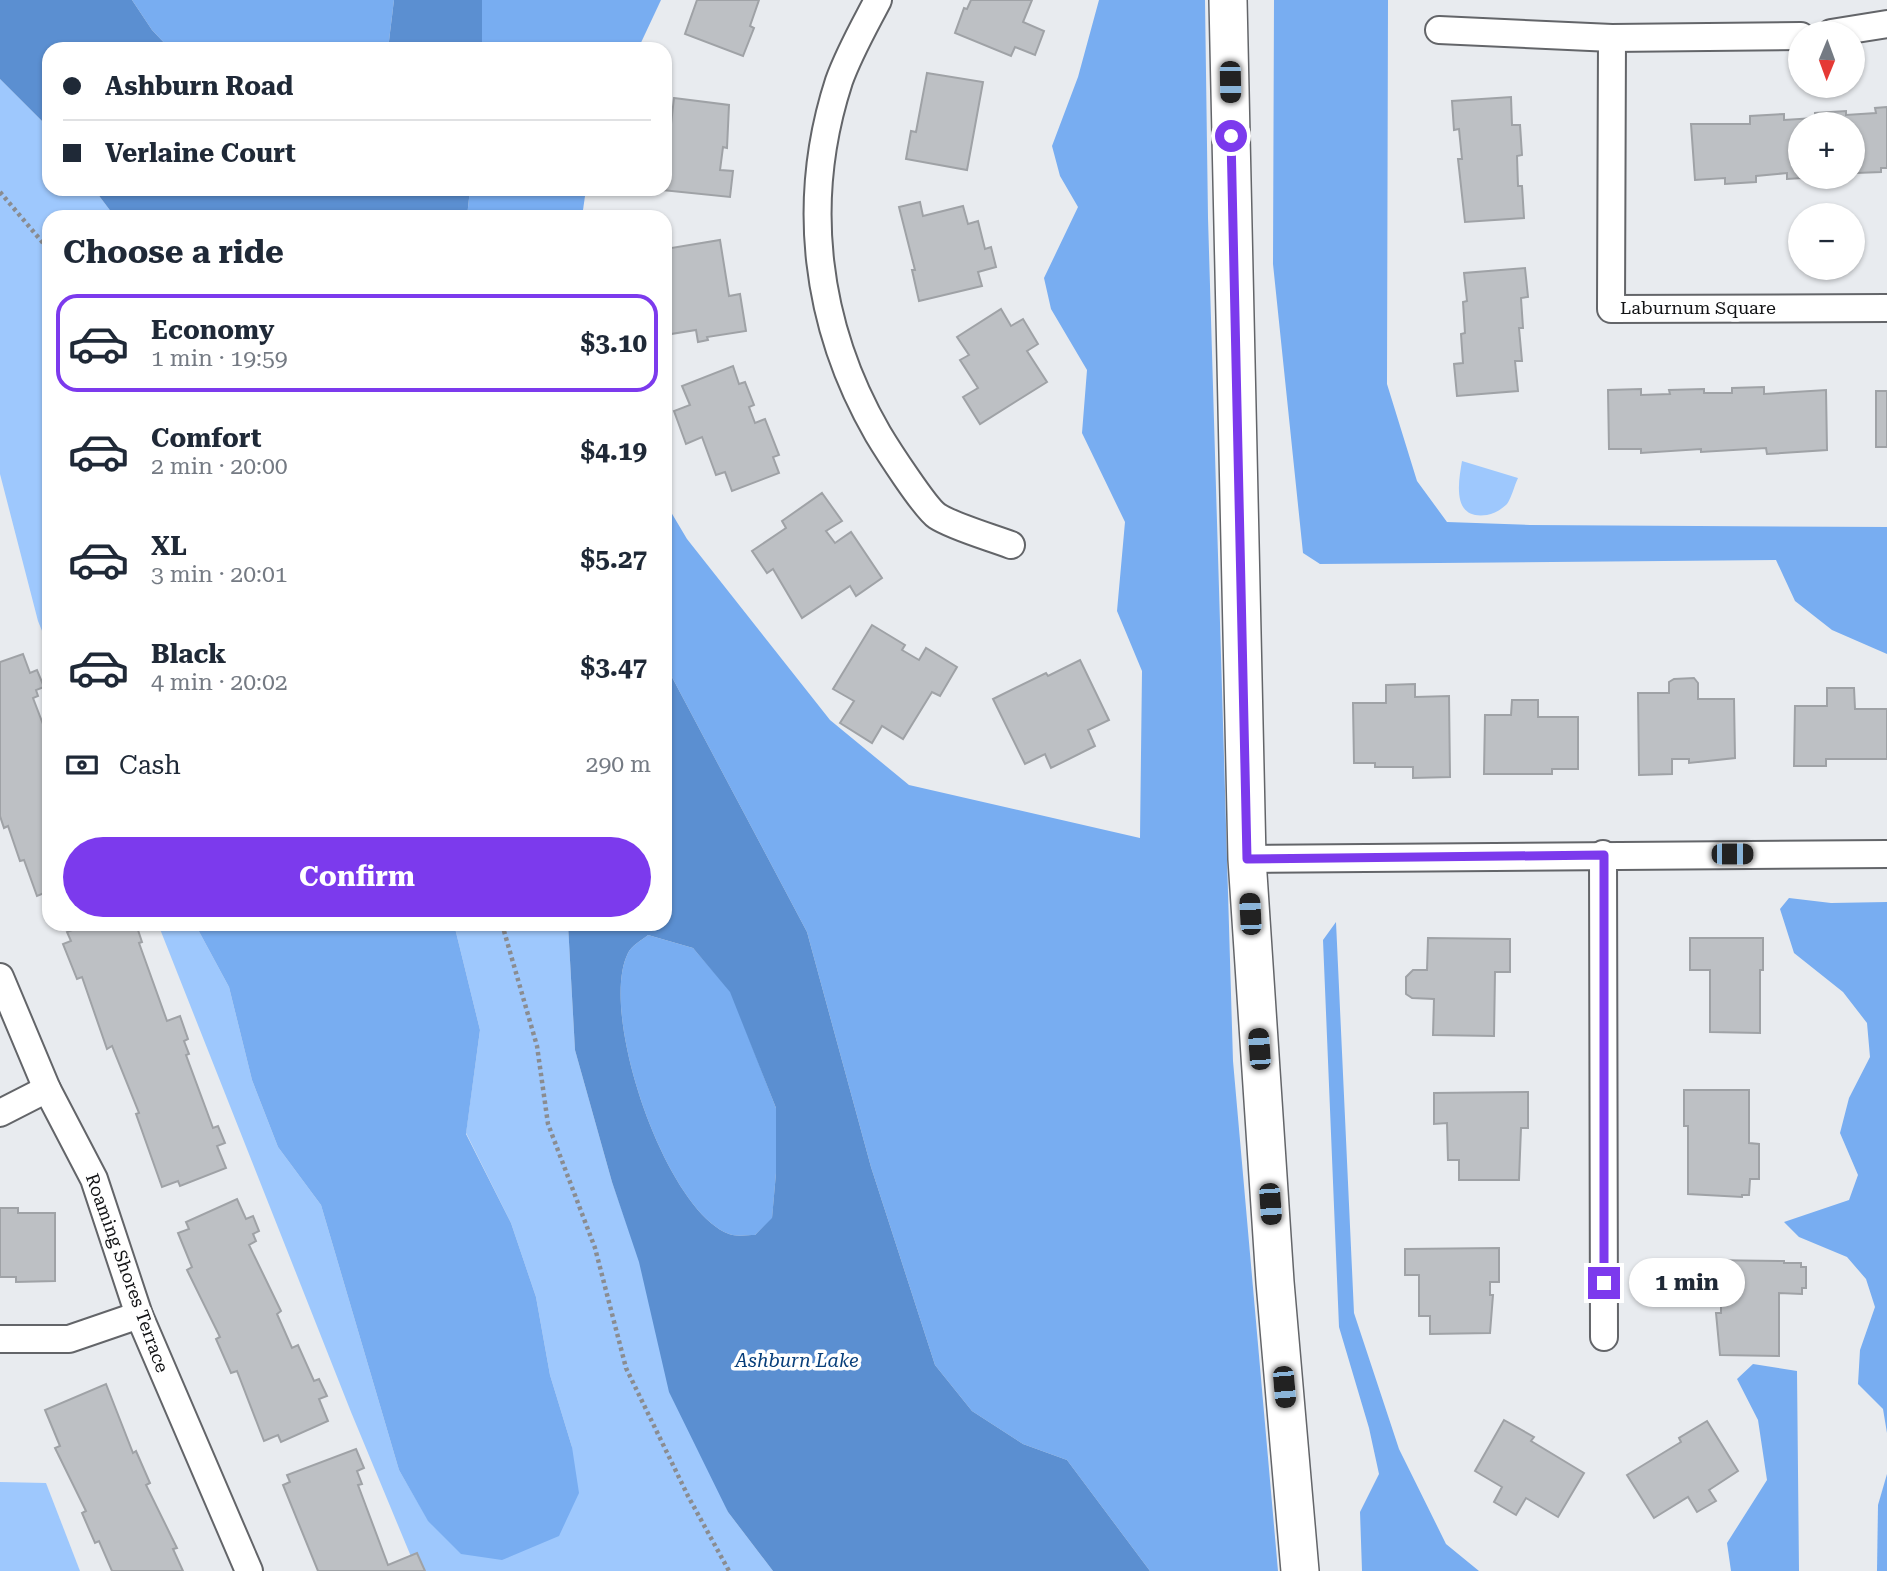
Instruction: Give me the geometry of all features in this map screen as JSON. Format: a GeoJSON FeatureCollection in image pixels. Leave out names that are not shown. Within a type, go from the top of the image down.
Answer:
{"type":"FeatureCollection","features":[{"type":"Feature","properties":{"kind":"main road"},"geometry":{"type":"LineString","coordinates":[[1228,0],[1247,859],[1273,1255],[1300,1571]]}},
{"type":"Feature","properties":{"kind":"street"},"geometry":{"type":"LineString","coordinates":[[878,0],[840,79],[822,151],[816,225],[819,266],[828,314],[842,362],[863,407],[888,451],[935,515],[1011,545]]}},
{"type":"Feature","properties":{"kind":"street"},"geometry":{"type":"LineString","coordinates":[[1866,27],[1887,24]]}},
{"type":"Feature","properties":{"kind":"street"},"geometry":{"type":"LineString","coordinates":[[1439,30],[1612,38],[1788,36]]}},
{"type":"Feature","properties":{"kind":"street","name":"Laburnum Square"},"geometry":{"type":"LineString","coordinates":[[1612,38],[1611,309],[1887,308]]}},
{"type":"Feature","properties":{"kind":"street"},"geometry":{"type":"LineString","coordinates":[[1247,859],[1887,854]]}},
{"type":"Feature","properties":{"kind":"street"},"geometry":{"type":"LineString","coordinates":[[1604,855],[1604,1337]]}},
{"type":"Feature","properties":{"kind":"street","name":"Roaming Shores Terrace"},"geometry":{"type":"LineString","coordinates":[[0,977],[47,1089],[94,1179],[139,1315],[249,1571]]}},
{"type":"Feature","properties":{"kind":"street"},"geometry":{"type":"LineString","coordinates":[[0,1112],[47,1089]]}},
{"type":"Feature","properties":{"kind":"street"},"geometry":{"type":"LineString","coordinates":[[0,1339],[69,1339],[139,1315]]}},
{"type":"Feature","properties":{"kind":"path"},"geometry":{"type":"LineString","coordinates":[[0,191],[42,242]]}},
{"type":"Feature","properties":{"kind":"path"},"geometry":{"type":"LineString","coordinates":[[504,931],[537,1046],[548,1124],[595,1248],[626,1368],[688,1496],[729,1571]]}},
{"type":"Feature","properties":{"kind":"shaded area"},"geometry":{"type":"Polygon","coordinates":[[[132,0],[394,0],[389,42],[163,42],[132,0]]]}},
{"type":"Feature","properties":{"kind":"shaded area"},"geometry":{"type":"Polygon","coordinates":[[[482,0],[661,0],[641,42],[482,42],[482,0]]]}},
{"type":"Feature","properties":{"kind":"shaded area"},"geometry":{"type":"Polygon","coordinates":[[[1099,0],[1205,0],[1208,218],[1233,1061],[1278,1571],[1150,1571],[1067,1460],[1023,1444],[972,1411],[935,1365],[871,1167],[807,932],[672,677],[672,514],[687,539],[830,720],[909,785],[1140,838],[1142,671],[1117,611],[1125,522],[1082,433],[1087,370],[1051,309],[1044,278],[1078,207],[1060,176],[1052,146],[1078,77],[1099,0]]]}},
{"type":"Feature","properties":{"kind":"shaded area"},"geometry":{"type":"Polygon","coordinates":[[[1274,0],[1388,0],[1387,384],[1417,481],[1447,522],[1887,527],[1887,654],[1832,630],[1795,601],[1776,560],[1320,564],[1303,553],[1273,264],[1274,0]]]}},
{"type":"Feature","properties":{"kind":"shaded area"},"geometry":{"type":"Polygon","coordinates":[[[0,79],[42,121],[42,196],[99,196],[110,210],[42,210],[42,631],[0,474],[0,79]]]}},
{"type":"Feature","properties":{"kind":"shaded area"},"geometry":{"type":"Polygon","coordinates":[[[469,196],[585,196],[583,210],[468,210],[469,196]]]}},
{"type":"Feature","properties":{"kind":"shaded area"},"geometry":{"type":"Polygon","coordinates":[[[1462,461],[1518,478],[1507,504],[1492,514],[1476,515],[1468,512],[1460,499],[1462,461]]]}},
{"type":"Feature","properties":{"kind":"shaded area"},"geometry":{"type":"Polygon","coordinates":[[[1789,898],[1831,903],[1887,902],[1887,1433],[1883,1409],[1858,1384],[1860,1350],[1875,1307],[1866,1279],[1847,1257],[1799,1237],[1784,1222],[1849,1200],[1858,1175],[1840,1133],[1849,1098],[1870,1057],[1867,1023],[1843,992],[1794,953],[1780,909],[1789,898]]]}},
{"type":"Feature","properties":{"kind":"shaded area"},"geometry":{"type":"Polygon","coordinates":[[[1336,922],[1354,1313],[1399,1449],[1446,1544],[1479,1571],[1362,1571],[1360,1512],[1379,1474],[1369,1428],[1339,1327],[1323,940],[1336,922]]]}},
{"type":"Feature","properties":{"kind":"shaded area"},"geometry":{"type":"Polygon","coordinates":[[[161,931],[199,931],[229,987],[252,1080],[278,1147],[321,1205],[399,1470],[428,1520],[572,1447],[550,1375],[536,1297],[511,1223],[466,1133],[480,1030],[456,931],[568,931],[575,1050],[612,1182],[728,1512],[773,1571],[417,1571],[351,1412],[161,931]]]}},
{"type":"Feature","properties":{"kind":"shaded area"},"geometry":{"type":"Polygon","coordinates":[[[199,931],[456,931],[480,1030],[466,1134],[511,1223],[536,1297],[550,1375],[572,1447],[579,1493],[559,1536],[502,1560],[461,1554],[428,1521],[399,1470],[321,1205],[278,1147],[252,1080],[229,987],[199,931]]]}},
{"type":"Feature","properties":{"kind":"shaded area"},"geometry":{"type":"Polygon","coordinates":[[[648,935],[693,948],[731,992],[776,1108],[776,1173],[772,1219],[755,1235],[729,1234],[705,1217],[682,1188],[661,1150],[643,1107],[630,1062],[622,1018],[621,981],[629,950],[648,935]]]}},
{"type":"Feature","properties":{"kind":"shaded area"},"geometry":{"type":"Polygon","coordinates":[[[1753,1364],[1797,1371],[1799,1571],[1731,1571],[1727,1543],[1767,1480],[1758,1420],[1737,1379],[1753,1364]]]}},
{"type":"Feature","properties":{"kind":"shaded area"},"geometry":{"type":"Polygon","coordinates":[[[1887,1474],[1887,1571],[1877,1571],[1878,1505],[1887,1474]]]}},
{"type":"Feature","properties":{"kind":"shaded area"},"geometry":{"type":"Polygon","coordinates":[[[0,1482],[46,1483],[80,1571],[0,1571],[0,1482]]]}},
{"type":"Feature","properties":{"kind":"water"},"geometry":{"type":"Polygon","coordinates":[[[0,0],[132,0],[163,42],[42,42],[42,121],[0,79],[0,0]]]}},
{"type":"Feature","properties":{"kind":"water"},"geometry":{"type":"Polygon","coordinates":[[[394,0],[482,0],[482,42],[389,42],[394,0]]]}},
{"type":"Feature","properties":{"kind":"water"},"geometry":{"type":"Polygon","coordinates":[[[99,196],[469,196],[468,210],[110,210],[99,196]]]}},
{"type":"Feature","properties":{"kind":"water","name":"Ashburn Lake"},"geometry":{"type":"Polygon","coordinates":[[[672,677],[807,932],[871,1167],[935,1365],[972,1411],[1023,1444],[1067,1460],[1150,1571],[773,1571],[728,1512],[669,1392],[639,1262],[612,1182],[575,1050],[568,931],[672,931],[672,677]],[[648,935],[628,953],[621,981],[622,1018],[630,1062],[643,1107],[661,1150],[682,1188],[705,1217],[729,1234],[755,1235],[772,1218],[776,1173],[776,1108],[730,992],[693,948],[648,935]]]}},
{"type":"Feature","properties":{"kind":"building"},"geometry":{"type":"Polygon","coordinates":[[[697,0],[759,0],[750,26],[754,28],[743,56],[685,34],[697,0]]]}},
{"type":"Feature","properties":{"kind":"building"},"geometry":{"type":"Polygon","coordinates":[[[971,0],[1032,0],[1023,22],[1044,31],[1035,55],[1015,47],[1011,56],[955,33],[964,8],[967,9],[971,0]]]}},
{"type":"Feature","properties":{"kind":"building"},"geometry":{"type":"Polygon","coordinates":[[[927,73],[983,82],[967,170],[906,159],[911,131],[916,132],[927,73]]]}},
{"type":"Feature","properties":{"kind":"building"},"geometry":{"type":"Polygon","coordinates":[[[1511,97],[1512,125],[1520,125],[1522,155],[1517,156],[1518,186],[1522,186],[1524,218],[1465,222],[1458,159],[1462,159],[1459,129],[1454,130],[1452,101],[1511,97]]]}},
{"type":"Feature","properties":{"kind":"building"},"geometry":{"type":"Polygon","coordinates":[[[674,98],[729,105],[727,148],[723,147],[720,170],[733,171],[730,197],[672,191],[674,98]]]}},
{"type":"Feature","properties":{"kind":"building"},"geometry":{"type":"Polygon","coordinates":[[[1887,107],[1887,168],[1881,168],[1881,172],[1865,173],[1865,114],[1876,113],[1875,108],[1887,107]]]}},
{"type":"Feature","properties":{"kind":"building"},"geometry":{"type":"Polygon","coordinates":[[[1784,114],[1784,120],[1788,120],[1788,179],[1787,173],[1756,176],[1756,182],[1725,184],[1725,178],[1695,180],[1691,124],[1750,124],[1750,116],[1784,114]]]}},
{"type":"Feature","properties":{"kind":"building"},"geometry":{"type":"Polygon","coordinates":[[[920,202],[923,216],[963,206],[968,224],[978,221],[985,249],[991,247],[996,267],[978,272],[982,286],[919,301],[912,270],[915,270],[899,207],[920,202]]]}},
{"type":"Feature","properties":{"kind":"building"},"geometry":{"type":"Polygon","coordinates":[[[720,240],[729,296],[740,294],[746,331],[707,337],[708,340],[698,342],[696,330],[672,334],[672,248],[720,240]]]}},
{"type":"Feature","properties":{"kind":"building"},"geometry":{"type":"Polygon","coordinates":[[[1525,268],[1528,297],[1521,298],[1523,328],[1519,328],[1522,361],[1515,361],[1518,391],[1457,396],[1454,364],[1463,363],[1463,302],[1467,301],[1464,273],[1525,268]]]}},
{"type":"Feature","properties":{"kind":"building"},"geometry":{"type":"Polygon","coordinates":[[[1001,309],[1011,326],[1023,319],[1038,344],[1027,351],[1047,382],[980,424],[963,397],[978,388],[960,360],[969,355],[957,337],[1001,309]]]}},
{"type":"Feature","properties":{"kind":"building"},"geometry":{"type":"Polygon","coordinates":[[[733,366],[739,384],[745,382],[754,405],[749,407],[755,423],[765,419],[779,455],[773,457],[779,473],[732,491],[725,472],[716,475],[702,437],[686,444],[674,411],[690,405],[682,386],[733,366]]]}},
{"type":"Feature","properties":{"kind":"building"},"geometry":{"type":"Polygon","coordinates":[[[1764,387],[1764,394],[1826,390],[1827,450],[1767,454],[1766,448],[1641,453],[1641,449],[1609,449],[1608,390],[1641,389],[1641,395],[1670,394],[1669,390],[1704,389],[1704,393],[1732,393],[1732,388],[1764,387]]]}},
{"type":"Feature","properties":{"kind":"building"},"geometry":{"type":"Polygon","coordinates":[[[1876,391],[1887,391],[1887,447],[1876,447],[1876,391]]]}},
{"type":"Feature","properties":{"kind":"building"},"geometry":{"type":"Polygon","coordinates":[[[822,493],[842,521],[826,531],[835,543],[851,532],[882,578],[856,596],[850,586],[802,618],[773,569],[767,573],[752,551],[786,528],[782,521],[822,493]]]}},
{"type":"Feature","properties":{"kind":"building"},"geometry":{"type":"Polygon","coordinates":[[[872,625],[905,645],[902,650],[919,660],[926,648],[957,667],[940,696],[932,692],[903,739],[882,726],[872,743],[840,723],[854,701],[833,689],[872,625]]]}},
{"type":"Feature","properties":{"kind":"building"},"geometry":{"type":"Polygon","coordinates":[[[23,654],[30,673],[37,670],[42,682],[42,688],[36,690],[38,696],[33,698],[42,722],[42,894],[37,896],[24,860],[20,861],[8,826],[4,828],[0,816],[0,662],[23,654]]]}},
{"type":"Feature","properties":{"kind":"building"},"geometry":{"type":"Polygon","coordinates":[[[1080,660],[1109,720],[1088,730],[1095,746],[1051,768],[1045,754],[1025,764],[993,699],[1080,660]]]}},
{"type":"Feature","properties":{"kind":"building"},"geometry":{"type":"Polygon","coordinates":[[[1694,678],[1698,683],[1698,699],[1734,699],[1735,758],[1689,763],[1689,759],[1672,759],[1672,774],[1639,775],[1638,693],[1669,693],[1669,682],[1674,679],[1694,678]]]}},
{"type":"Feature","properties":{"kind":"building"},"geometry":{"type":"Polygon","coordinates":[[[1415,684],[1415,697],[1449,696],[1450,777],[1413,778],[1413,767],[1375,767],[1375,763],[1354,763],[1353,703],[1386,703],[1386,685],[1415,684]]]}},
{"type":"Feature","properties":{"kind":"building"},"geometry":{"type":"Polygon","coordinates":[[[1827,688],[1854,688],[1855,709],[1887,709],[1887,759],[1826,759],[1826,766],[1794,766],[1795,706],[1827,706],[1827,688]]]}},
{"type":"Feature","properties":{"kind":"building"},"geometry":{"type":"Polygon","coordinates":[[[1512,700],[1538,700],[1538,717],[1578,717],[1578,769],[1552,769],[1552,774],[1484,774],[1485,715],[1511,715],[1512,700]]]}},
{"type":"Feature","properties":{"kind":"building"},"geometry":{"type":"Polygon","coordinates":[[[138,931],[142,942],[139,943],[167,1021],[180,1016],[188,1039],[184,1041],[189,1054],[186,1055],[213,1128],[218,1126],[225,1143],[217,1146],[226,1168],[180,1186],[178,1181],[162,1187],[136,1114],[139,1113],[112,1046],[107,1049],[82,977],[77,979],[63,944],[71,941],[67,932],[138,931]]]}},
{"type":"Feature","properties":{"kind":"building"},"geometry":{"type":"Polygon","coordinates":[[[1428,938],[1510,939],[1510,972],[1495,972],[1494,1036],[1433,1035],[1434,999],[1412,998],[1406,994],[1406,977],[1413,970],[1427,970],[1428,938]]]}},
{"type":"Feature","properties":{"kind":"building"},"geometry":{"type":"Polygon","coordinates":[[[1690,938],[1763,938],[1760,1033],[1710,1032],[1710,970],[1690,970],[1690,938]]]}},
{"type":"Feature","properties":{"kind":"building"},"geometry":{"type":"Polygon","coordinates":[[[1684,1090],[1749,1090],[1749,1143],[1759,1144],[1759,1179],[1750,1179],[1749,1195],[1742,1197],[1688,1194],[1688,1126],[1684,1126],[1684,1090]]]}},
{"type":"Feature","properties":{"kind":"building"},"geometry":{"type":"Polygon","coordinates":[[[1528,1092],[1528,1128],[1521,1128],[1519,1180],[1459,1180],[1459,1160],[1448,1160],[1447,1123],[1434,1124],[1434,1093],[1528,1092]]]}},
{"type":"Feature","properties":{"kind":"building"},"geometry":{"type":"Polygon","coordinates":[[[237,1199],[246,1219],[253,1216],[259,1231],[253,1234],[256,1241],[249,1245],[281,1311],[277,1314],[292,1348],[298,1345],[314,1381],[319,1379],[327,1396],[319,1399],[328,1421],[281,1442],[278,1435],[264,1441],[237,1371],[231,1373],[216,1339],[220,1337],[187,1270],[192,1267],[178,1233],[189,1229],[186,1222],[237,1199]]]}},
{"type":"Feature","properties":{"kind":"building"},"geometry":{"type":"Polygon","coordinates":[[[0,1208],[18,1208],[18,1213],[55,1213],[55,1281],[16,1282],[16,1277],[0,1277],[0,1208]]]}},
{"type":"Feature","properties":{"kind":"building"},"geometry":{"type":"Polygon","coordinates":[[[1499,1248],[1499,1282],[1490,1282],[1490,1295],[1493,1295],[1490,1333],[1430,1334],[1430,1316],[1419,1316],[1419,1275],[1405,1275],[1405,1249],[1499,1248]]]}},
{"type":"Feature","properties":{"kind":"building"},"geometry":{"type":"Polygon","coordinates":[[[1705,1260],[1784,1261],[1801,1263],[1801,1267],[1806,1267],[1806,1288],[1802,1288],[1802,1294],[1779,1293],[1779,1356],[1720,1355],[1716,1313],[1721,1313],[1721,1294],[1704,1294],[1705,1260]]]}},
{"type":"Feature","properties":{"kind":"building"},"geometry":{"type":"Polygon","coordinates":[[[106,1384],[133,1453],[136,1451],[150,1483],[146,1485],[177,1548],[173,1549],[183,1571],[112,1571],[99,1541],[95,1543],[82,1513],[86,1511],[55,1448],[60,1446],[45,1410],[106,1384]]]}},
{"type":"Feature","properties":{"kind":"building"},"geometry":{"type":"Polygon","coordinates":[[[1504,1420],[1534,1437],[1531,1441],[1584,1473],[1558,1517],[1526,1498],[1516,1515],[1494,1502],[1502,1487],[1475,1471],[1504,1420]]]}},
{"type":"Feature","properties":{"kind":"building"},"geometry":{"type":"Polygon","coordinates":[[[1707,1421],[1738,1471],[1709,1490],[1716,1501],[1697,1512],[1688,1497],[1654,1518],[1627,1475],[1681,1442],[1679,1438],[1707,1421]]]}},
{"type":"Feature","properties":{"kind":"building"},"geometry":{"type":"Polygon","coordinates":[[[356,1449],[364,1468],[357,1471],[362,1484],[358,1485],[388,1565],[417,1553],[425,1571],[318,1571],[283,1485],[290,1482],[287,1475],[356,1449]]]}},
{"type":"Feature","properties":{"kind":"route"},"geometry":{"type":"LineString","coordinates":[[1231,136],[1247,859],[1604,855],[1604,1283]]}}]}
